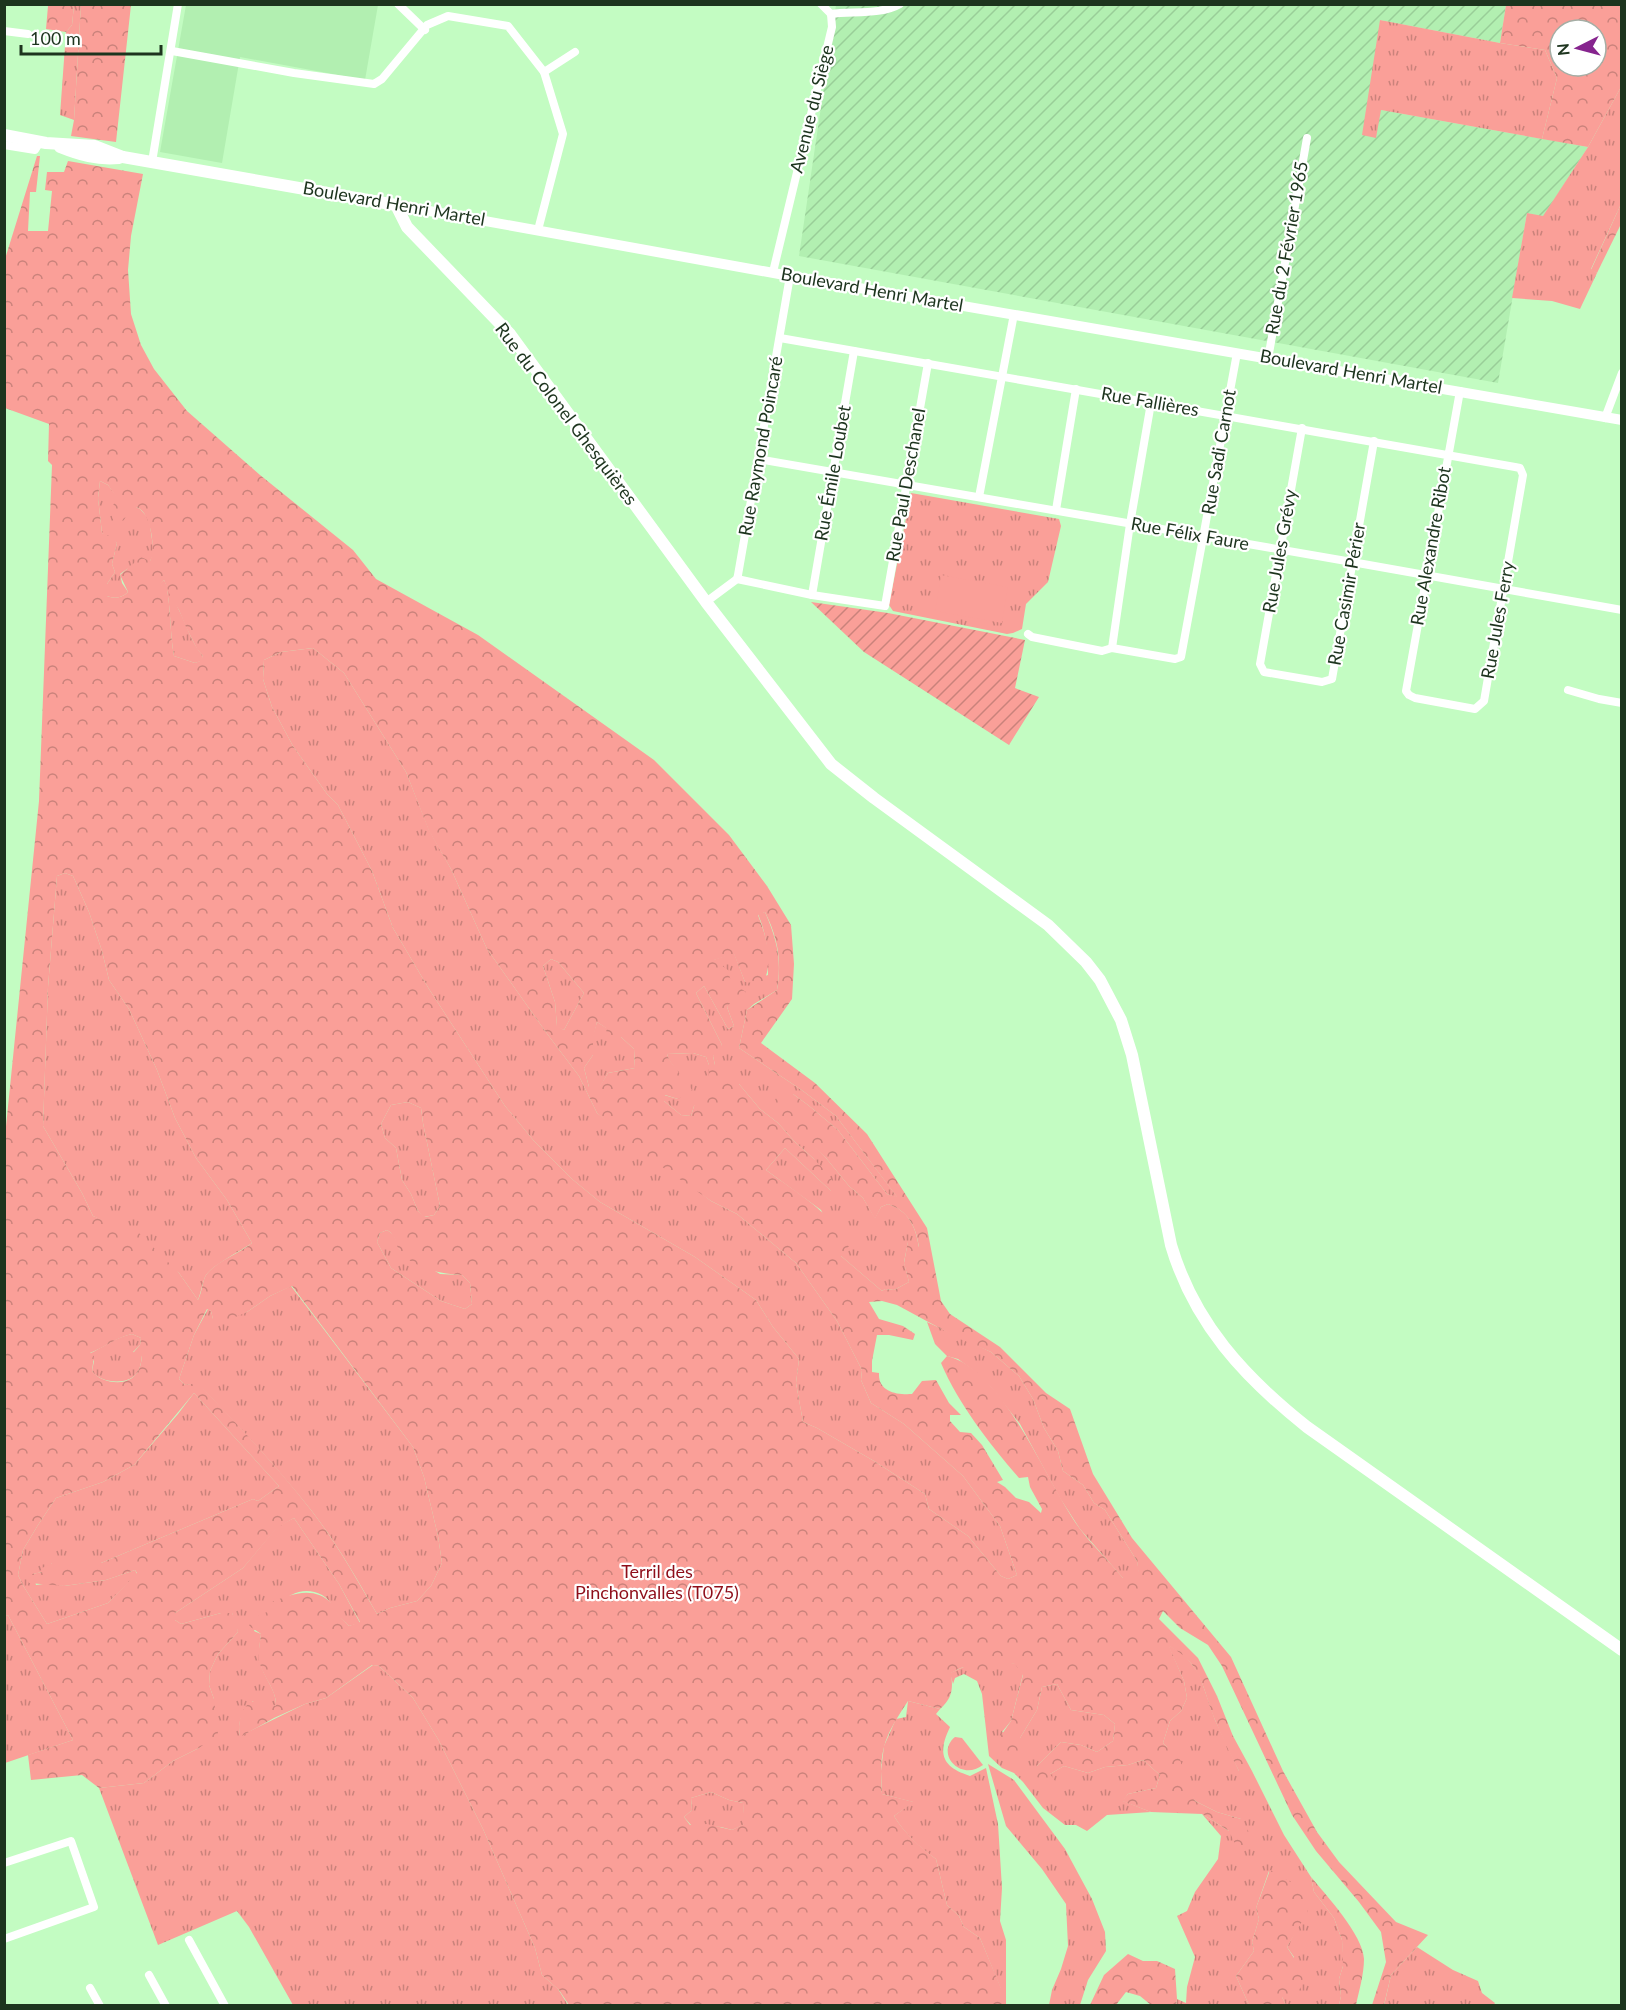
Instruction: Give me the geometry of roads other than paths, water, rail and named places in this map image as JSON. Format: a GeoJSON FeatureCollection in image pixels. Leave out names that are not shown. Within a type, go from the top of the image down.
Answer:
{"type":"FeatureCollection","features":[{"type":"Feature","properties":{"kind":"main road","name":"Boulevard Henri Martel"},"geometry":{"type":"LineString","coordinates":[[4,135],[53,144],[93,158],[123,157],[396,205]]}},
{"type":"Feature","properties":{"kind":"main road","name":"Rue du Colonel Ghesquières"},"geometry":{"type":"LineString","coordinates":[[396,205],[407,228],[510,334],[706,602],[831,764],[874,798],[1048,924],[1073,947],[1100,980],[1121,1020],[1129,1044],[1171,1245],[1182,1279],[1211,1330],[1246,1372],[1262,1390],[1307,1427],[1622,1650]]}},
{"type":"Feature","properties":{"kind":"street"},"geometry":{"type":"LineString","coordinates":[[152,162],[178,4]]}},
{"type":"Feature","properties":{"kind":"street"},"geometry":{"type":"LineString","coordinates":[[398,4],[425,30]]}},
{"type":"Feature","properties":{"kind":"street"},"geometry":{"type":"LineString","coordinates":[[821,4],[831,15],[882,11],[900,4]]}},
{"type":"Feature","properties":{"kind":"street","name":"Avenue du Siège"},"geometry":{"type":"LineString","coordinates":[[773,272],[832,27],[831,15]]}},
{"type":"Feature","properties":{"kind":"street"},"geometry":{"type":"LineString","coordinates":[[172,51],[294,73],[374,84],[382,79],[427,25],[448,16],[508,26],[544,72],[563,134],[538,230]]}},
{"type":"Feature","properties":{"kind":"street"},"geometry":{"type":"LineString","coordinates":[[4,31],[28,34]]}},
{"type":"Feature","properties":{"kind":"street"},"geometry":{"type":"LineString","coordinates":[[544,72],[575,52]]}},
{"type":"Feature","properties":{"kind":"street","name":"Rue du 2 Février 1965"},"geometry":{"type":"LineString","coordinates":[[1268,359],[1307,138]]}},
{"type":"Feature","properties":{"kind":"street"},"geometry":{"type":"LineString","coordinates":[[4,145],[35,150],[40,142]]}},
{"type":"Feature","properties":{"kind":"street","name":"Boulevard Henri Martel"},"geometry":{"type":"LineString","coordinates":[[396,205],[790,276],[1622,420]]}},
{"type":"Feature","properties":{"kind":"street","name":"Rue Raymond Poincaré"},"geometry":{"type":"LineString","coordinates":[[736,579],[790,276]]}},
{"type":"Feature","properties":{"kind":"street"},"geometry":{"type":"LineString","coordinates":[[979,497],[1014,314]]}},
{"type":"Feature","properties":{"kind":"street","name":"Rue Fallières"},"geometry":{"type":"LineString","coordinates":[[780,338],[1520,468]]}},
{"type":"Feature","properties":{"kind":"street","name":"Rue Émile Loubet"},"geometry":{"type":"LineString","coordinates":[[812,596],[854,351]]}},
{"type":"Feature","properties":{"kind":"street","name":"Rue Sadi Carnot"},"geometry":{"type":"LineString","coordinates":[[1112,648],[1175,659],[1181,657],[1237,353]]}},
{"type":"Feature","properties":{"kind":"street","name":"Rue Paul Deschanel"},"geometry":{"type":"LineString","coordinates":[[812,596],[885,606],[928,363]]}},
{"type":"Feature","properties":{"kind":"street"},"geometry":{"type":"LineString","coordinates":[[1605,418],[1622,373]]}},
{"type":"Feature","properties":{"kind":"street"},"geometry":{"type":"LineString","coordinates":[[1056,510],[1076,390]]}},
{"type":"Feature","properties":{"kind":"street","name":"Rue Alexandre Ribot"},"geometry":{"type":"LineString","coordinates":[[1414,698],[1406,691],[1460,391]]}},
{"type":"Feature","properties":{"kind":"street"},"geometry":{"type":"LineString","coordinates":[[1028,634],[1032,637],[1102,651],[1112,648],[1151,403]]}},
{"type":"Feature","properties":{"kind":"street","name":"Rue Jules Grévy"},"geometry":{"type":"LineString","coordinates":[[1264,672],[1260,664],[1302,428]]}},
{"type":"Feature","properties":{"kind":"street","name":"Rue Casimir Périer"},"geometry":{"type":"LineString","coordinates":[[1264,672],[1322,682],[1332,679],[1374,441]]}},
{"type":"Feature","properties":{"kind":"street","name":"Rue Félix Faure"},"geometry":{"type":"LineString","coordinates":[[758,459],[1622,610]]}},
{"type":"Feature","properties":{"kind":"street","name":"Rue Jules Ferry"},"geometry":{"type":"LineString","coordinates":[[1414,698],[1475,709],[1484,701],[1523,475],[1520,468]]}},
{"type":"Feature","properties":{"kind":"street"},"geometry":{"type":"LineString","coordinates":[[706,602],[736,579],[812,596]]}},
{"type":"Feature","properties":{"kind":"street"},"geometry":{"type":"LineString","coordinates":[[1568,690],[1622,703]]}},
{"type":"Feature","properties":{"kind":"street"},"geometry":{"type":"LineString","coordinates":[[4,1863],[71,1841],[94,1907],[4,1939]]}},
{"type":"Feature","properties":{"kind":"street"},"geometry":{"type":"LineString","coordinates":[[189,1940],[225,2006]]}},
{"type":"Feature","properties":{"kind":"street"},"geometry":{"type":"LineString","coordinates":[[149,1975],[166,2006]]}},
{"type":"Feature","properties":{"kind":"street"},"geometry":{"type":"LineString","coordinates":[[90,1988],[100,2006]]}},
{"type":"Feature","properties":{"kind":"park label","name":"Terril des Pinchonvalles (T075)"},"geometry":{"type":"Point","coordinates":[657,1582]}}]}
